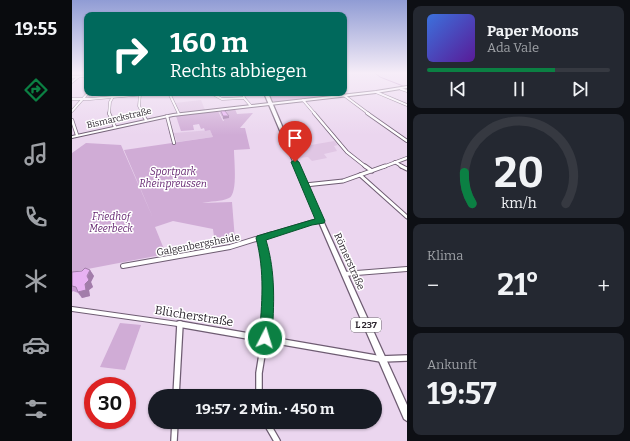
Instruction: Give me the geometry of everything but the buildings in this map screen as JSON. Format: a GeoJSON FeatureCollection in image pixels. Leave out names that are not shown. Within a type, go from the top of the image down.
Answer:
{"type":"FeatureCollection","features":[{"type":"Feature","properties":{"kind":"main road","name":"Bismarckstraße"},"geometry":{"type":"LineString","coordinates":[[347,96],[364,94]]}},
{"type":"Feature","properties":{"kind":"main road","name":"Römerstraße"},"geometry":{"type":"LineString","coordinates":[[267,96],[407,416]]}},
{"type":"Feature","properties":{"kind":"main road","name":"Bismarckstraße"},"geometry":{"type":"LineString","coordinates":[[72,137],[178,114],[346,96]]}},
{"type":"Feature","properties":{"kind":"street"},"geometry":{"type":"LineString","coordinates":[[380,94],[407,105]]}},
{"type":"Feature","properties":{"kind":"street"},"geometry":{"type":"LineString","coordinates":[[72,111],[85,96]]}},
{"type":"Feature","properties":{"kind":"street"},"geometry":{"type":"LineString","coordinates":[[72,99],[121,96]]}},
{"type":"Feature","properties":{"kind":"street"},"geometry":{"type":"LineString","coordinates":[[140,96],[139,106],[146,120]]}},
{"type":"Feature","properties":{"kind":"street"},"geometry":{"type":"LineString","coordinates":[[171,96],[178,114]]}},
{"type":"Feature","properties":{"kind":"street"},"geometry":{"type":"LineString","coordinates":[[214,96],[221,98],[244,98],[251,106]]}},
{"type":"Feature","properties":{"kind":"street"},"geometry":{"type":"LineString","coordinates":[[346,96],[407,142]]}},
{"type":"Feature","properties":{"kind":"street"},"geometry":{"type":"LineString","coordinates":[[112,97],[107,108],[108,116],[115,127]]}},
{"type":"Feature","properties":{"kind":"street"},"geometry":{"type":"LineString","coordinates":[[303,100],[346,152],[372,170]]}},
{"type":"Feature","properties":{"kind":"street"},"geometry":{"type":"LineString","coordinates":[[167,116],[174,143]]}},
{"type":"Feature","properties":{"kind":"street"},"geometry":{"type":"LineString","coordinates":[[72,120],[77,136]]}},
{"type":"Feature","properties":{"kind":"street"},"geometry":{"type":"LineString","coordinates":[[305,185],[333,183],[407,158]]}},
{"type":"Feature","properties":{"kind":"street"},"geometry":{"type":"LineString","coordinates":[[395,162],[407,169]]}},
{"type":"Feature","properties":{"kind":"street"},"geometry":{"type":"LineString","coordinates":[[360,175],[407,217]]}},
{"type":"Feature","properties":{"kind":"street","name":"Galgenbergsheide"},"geometry":{"type":"LineString","coordinates":[[123,266],[230,247],[312,222],[321,221]]}},
{"type":"Feature","properties":{"kind":"street"},"geometry":{"type":"LineString","coordinates":[[259,389],[258,377],[265,338],[268,305],[266,258],[261,238]]}},
{"type":"Feature","properties":{"kind":"street"},"geometry":{"type":"LineString","coordinates":[[344,274],[407,269]]}},
{"type":"Feature","properties":{"kind":"street","name":"Blücherstraße"},"geometry":{"type":"LineString","coordinates":[[72,309],[180,324],[381,359],[407,358]]}},
{"type":"Feature","properties":{"kind":"street"},"geometry":{"type":"LineString","coordinates":[[176,389],[180,324]]}},
{"type":"Feature","properties":{"kind":"street"},"geometry":{"type":"LineString","coordinates":[[174,441],[175,429]]}},
{"type":"Feature","properties":{"kind":"street"},"geometry":{"type":"LineString","coordinates":[[270,429],[277,441]]}},
{"type":"Feature","properties":{"kind":"shaded area"},"geometry":{"type":"Polygon","coordinates":[[[201,100],[205,110],[180,112],[175,103],[201,100]]]}},
{"type":"Feature","properties":{"kind":"shaded area"},"geometry":{"type":"Polygon","coordinates":[[[210,130],[213,137],[177,142],[174,133],[210,130]]]}},
{"type":"Feature","properties":{"kind":"shaded area"},"geometry":{"type":"Polygon","coordinates":[[[334,141],[338,145],[334,146],[337,151],[324,154],[327,158],[312,161],[308,157],[298,158],[296,153],[305,152],[304,148],[294,148],[334,141]]]}},
{"type":"Feature","properties":{"kind":"green space"},"geometry":{"type":"Polygon","coordinates":[[[270,96],[323,97],[277,102],[273,101],[270,96]]]}},
{"type":"Feature","properties":{"kind":"green space"},"geometry":{"type":"Polygon","coordinates":[[[235,109],[237,114],[253,113],[240,128],[245,128],[250,149],[234,150],[235,184],[232,195],[223,200],[202,203],[232,202],[235,240],[215,245],[213,229],[173,221],[155,227],[166,254],[72,272],[72,153],[86,143],[121,145],[153,218],[124,150],[213,137],[210,130],[205,131],[204,128],[201,129],[199,124],[193,125],[194,130],[181,131],[176,116],[218,111],[224,121],[219,111],[235,109]]]}},
{"type":"Feature","properties":{"kind":"green space"},"geometry":{"type":"Polygon","coordinates":[[[120,323],[141,325],[125,370],[100,367],[120,323]]]}},
{"type":"Feature","properties":{"kind":"route"},"geometry":{"type":"LineString","coordinates":[[265,338],[268,305],[268,279],[266,258],[261,238],[312,222],[321,221],[295,162]]}},
{"type":"Feature","properties":{"kind":"park label","name":"Sportpark Rheinpreussen"},"geometry":{"type":"Point","coordinates":[173,176]}},
{"type":"Feature","properties":{"kind":"park label","name":"Friedhof Meerbeck"},"geometry":{"type":"Point","coordinates":[111,222]}}]}
